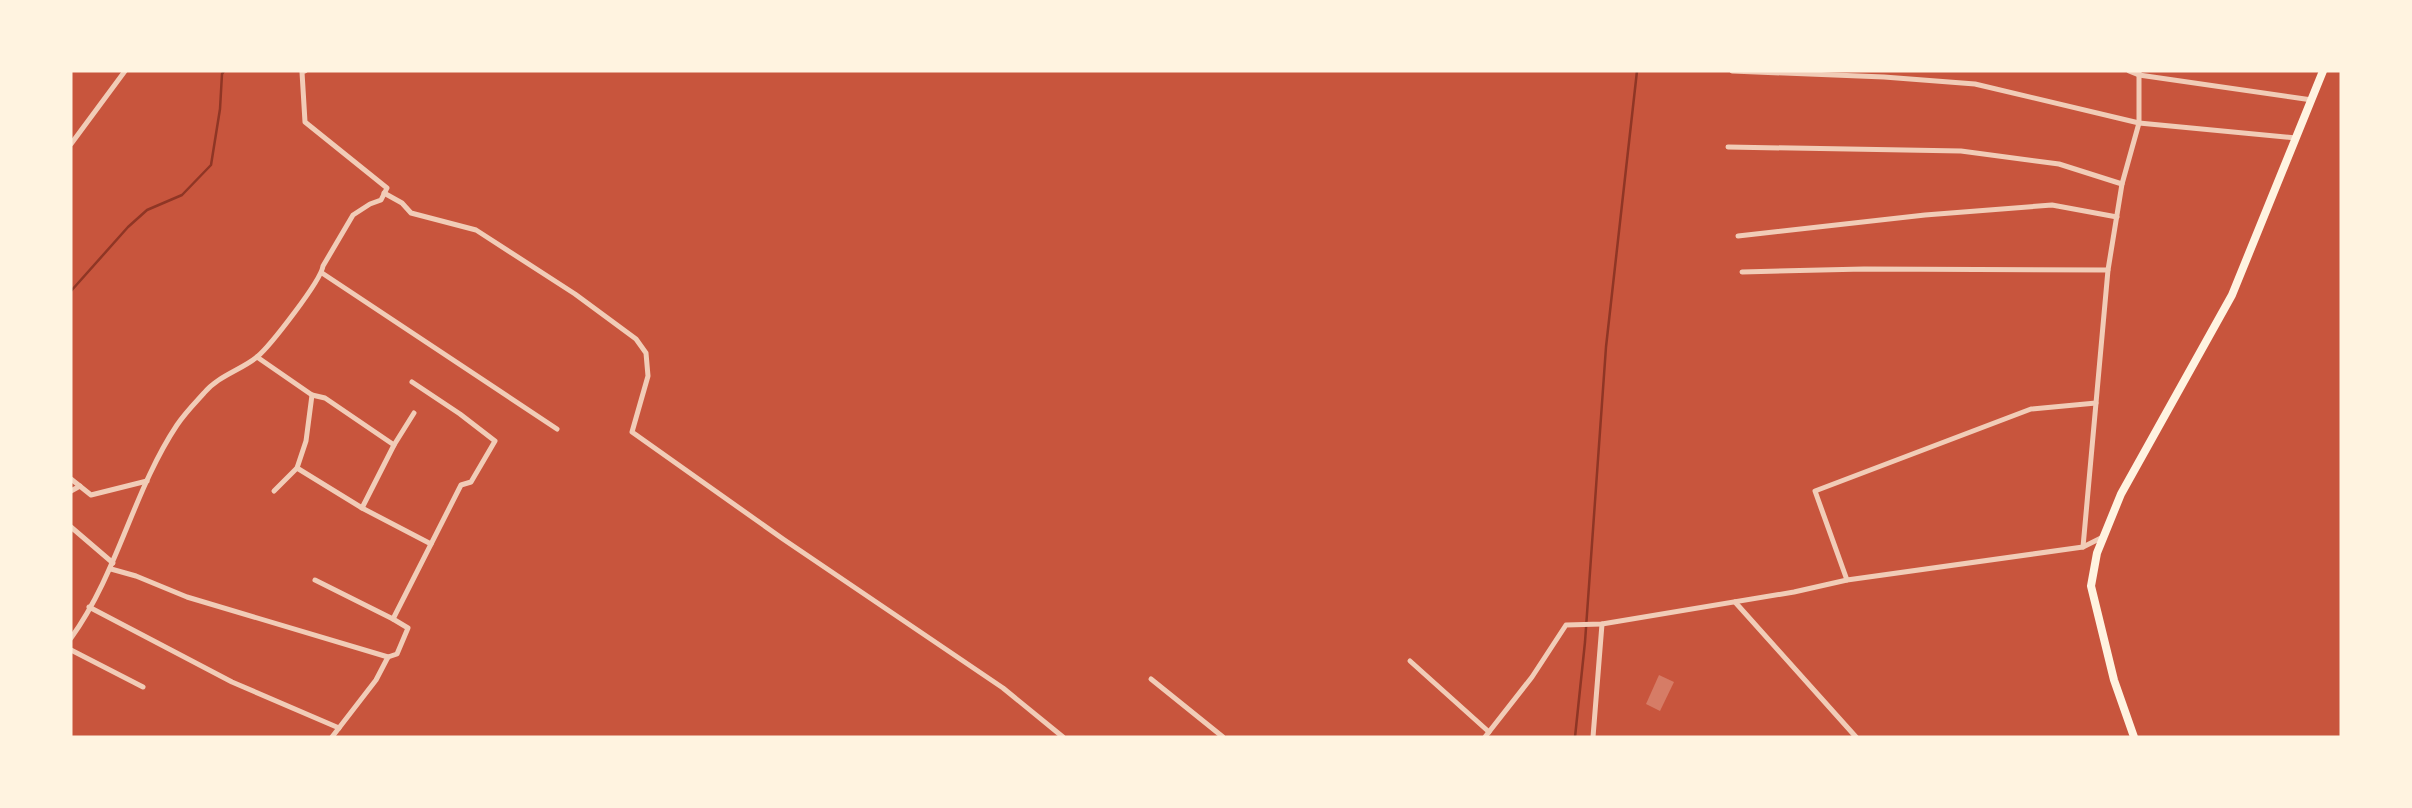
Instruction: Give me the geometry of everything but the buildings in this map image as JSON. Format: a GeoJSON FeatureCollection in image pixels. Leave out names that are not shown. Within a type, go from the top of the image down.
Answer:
{"type":"FeatureCollection","features":[{"type":"Feature","properties":{"kind":"highway"},"geometry":{"type":"LineString","coordinates":[[2134,737],[2114,680],[2091,586],[2097,553],[2121,494],[2232,295],[2323,71]]}},
{"type":"Feature","properties":{"kind":"street"},"geometry":{"type":"LineString","coordinates":[[71,144],[125,71]]}},
{"type":"Feature","properties":{"kind":"street"},"geometry":{"type":"LineString","coordinates":[[71,638],[110,569],[147,481],[177,424],[206,390],[257,357],[300,306],[322,273],[323,266],[353,215],[370,204],[381,200],[387,188],[304,122],[302,72],[305,71]]}},
{"type":"Feature","properties":{"kind":"street"},"geometry":{"type":"LineString","coordinates":[[1732,71],[1884,77],[1975,84],[2139,123],[2296,138]]}},
{"type":"Feature","properties":{"kind":"street"},"geometry":{"type":"LineString","coordinates":[[2129,71],[2312,100]]}},
{"type":"Feature","properties":{"kind":"street"},"geometry":{"type":"LineString","coordinates":[[2083,546],[2108,270],[2122,184],[2139,123],[2139,73]]}},
{"type":"Feature","properties":{"kind":"street"},"geometry":{"type":"LineString","coordinates":[[1728,147],[1960,151],[2059,164],[2122,184]]}},
{"type":"Feature","properties":{"kind":"street"},"geometry":{"type":"LineString","coordinates":[[384,194],[402,203],[411,213],[476,230],[575,294],[636,339],[646,353],[648,376],[632,432],[784,539],[996,682],[1063,737]]}},
{"type":"Feature","properties":{"kind":"street"},"geometry":{"type":"LineString","coordinates":[[1738,236],[1925,215],[2052,205],[2117,217]]}},
{"type":"Feature","properties":{"kind":"street"},"geometry":{"type":"LineString","coordinates":[[1742,272],[1864,269],[2108,270]]}},
{"type":"Feature","properties":{"kind":"street"},"geometry":{"type":"LineString","coordinates":[[322,273],[557,429]]}},
{"type":"Feature","properties":{"kind":"street"},"geometry":{"type":"LineString","coordinates":[[257,357],[312,395],[325,398],[394,445]]}},
{"type":"Feature","properties":{"kind":"street"},"geometry":{"type":"LineString","coordinates":[[393,619],[461,485],[471,482],[495,441],[460,414],[412,382]]}},
{"type":"Feature","properties":{"kind":"street"},"geometry":{"type":"LineString","coordinates":[[274,491],[297,468],[306,441],[312,395]]}},
{"type":"Feature","properties":{"kind":"street"},"geometry":{"type":"LineString","coordinates":[[1847,580],[1815,491],[2031,408],[2096,403]]}},
{"type":"Feature","properties":{"kind":"street"},"geometry":{"type":"LineString","coordinates":[[362,508],[394,445],[414,413]]}},
{"type":"Feature","properties":{"kind":"street"},"geometry":{"type":"LineString","coordinates":[[297,468],[362,508],[431,544]]}},
{"type":"Feature","properties":{"kind":"street"},"geometry":{"type":"LineString","coordinates":[[71,479],[90,495],[147,481]]}},
{"type":"Feature","properties":{"kind":"street"},"geometry":{"type":"LineString","coordinates":[[71,491],[80,486]]}},
{"type":"Feature","properties":{"kind":"street"},"geometry":{"type":"LineString","coordinates":[[71,527],[113,562]]}},
{"type":"Feature","properties":{"kind":"street"},"geometry":{"type":"LineString","coordinates":[[1410,661],[1487,734],[1532,677],[1566,625],[1602,624],[1794,592],[1847,580],[2083,546],[2104,536]]}},
{"type":"Feature","properties":{"kind":"street"},"geometry":{"type":"LineString","coordinates":[[110,569],[136,576],[187,598],[388,657],[397,654],[408,628],[315,580]]}},
{"type":"Feature","properties":{"kind":"street"},"geometry":{"type":"LineString","coordinates":[[1734,602],[1856,737]]}},
{"type":"Feature","properties":{"kind":"street"},"geometry":{"type":"LineString","coordinates":[[89,608],[232,682],[339,728]]}},
{"type":"Feature","properties":{"kind":"street"},"geometry":{"type":"LineString","coordinates":[[1593,737],[1602,624]]}},
{"type":"Feature","properties":{"kind":"street"},"geometry":{"type":"LineString","coordinates":[[71,650],[144,687]]}},
{"type":"Feature","properties":{"kind":"street"},"geometry":{"type":"LineString","coordinates":[[332,737],[376,680],[388,657]]}},
{"type":"Feature","properties":{"kind":"street"},"geometry":{"type":"LineString","coordinates":[[1151,679],[1223,737]]}},
{"type":"Feature","properties":{"kind":"waterway"},"geometry":{"type":"LineString","coordinates":[[71,291],[128,227],[147,210],[182,195],[211,165],[220,109],[222,74],[224,71]]}},
{"type":"Feature","properties":{"kind":"waterway"},"geometry":{"type":"LineString","coordinates":[[1575,737],[1585,642],[1606,347],[1637,71]]}}]}
